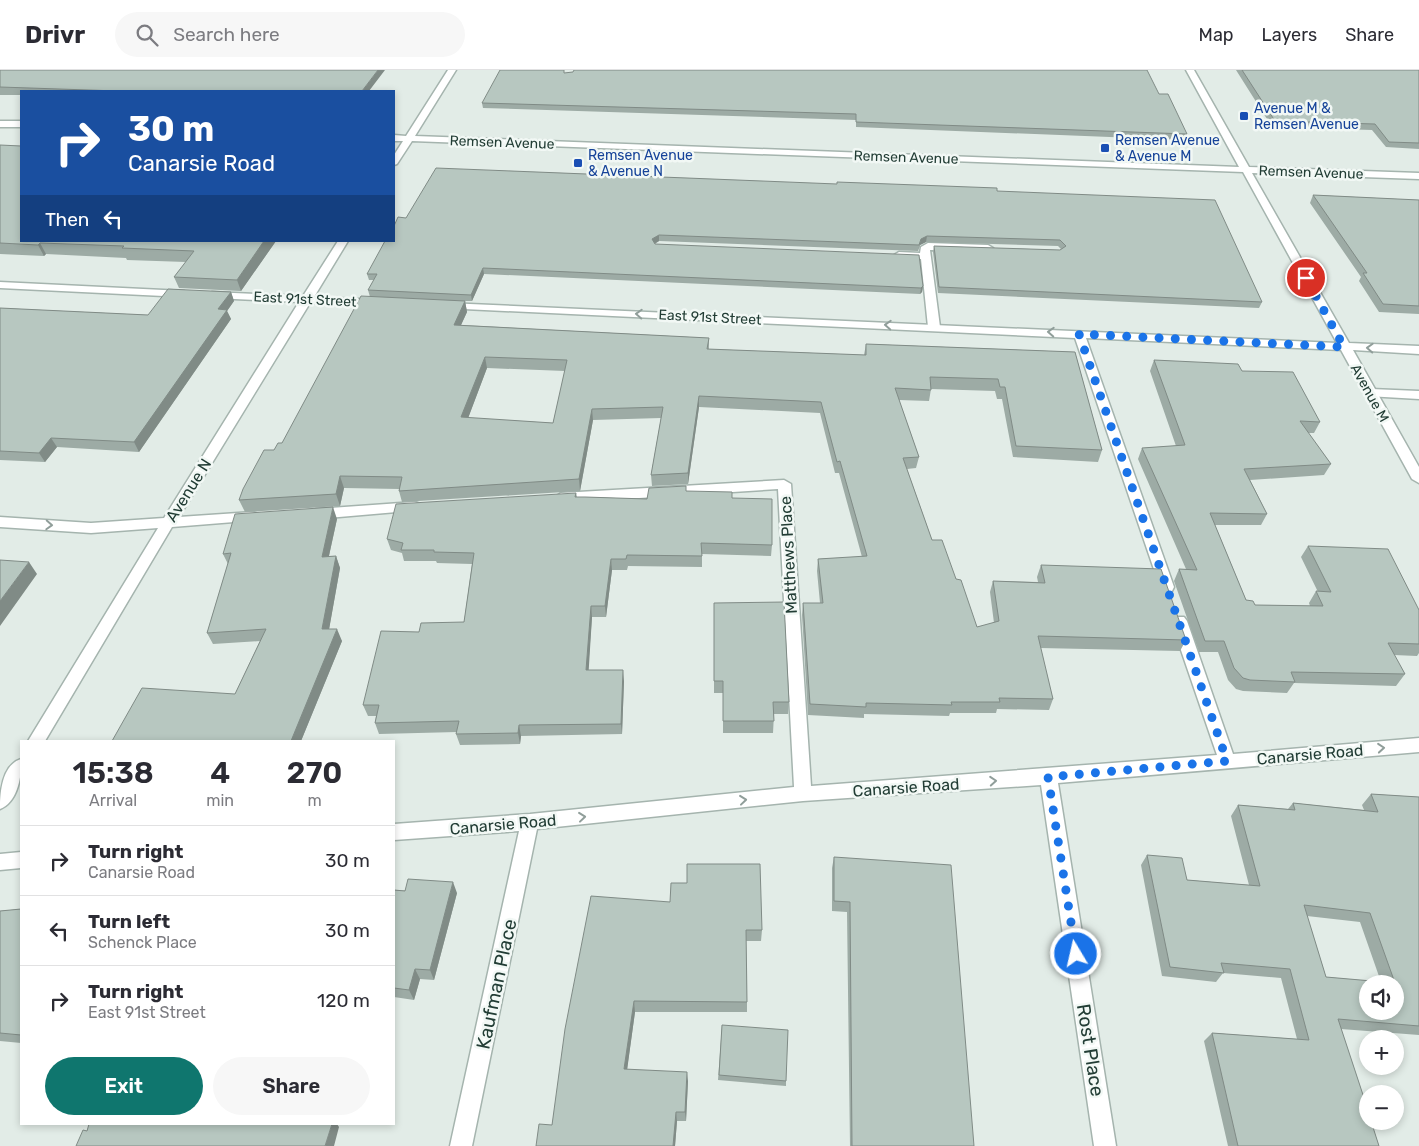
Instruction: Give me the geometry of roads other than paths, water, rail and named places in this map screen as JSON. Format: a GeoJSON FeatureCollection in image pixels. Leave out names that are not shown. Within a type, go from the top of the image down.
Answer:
{"type":"FeatureCollection","features":[{"type":"Feature","properties":{"kind":"street"},"geometry":{"type":"LineString","coordinates":[[395,160],[452,70]]}},
{"type":"Feature","properties":{"kind":"street","name":"Avenue M"},"geometry":{"type":"LineString","coordinates":[[1190,70],[1419,479]]}},
{"type":"Feature","properties":{"kind":"street"},"geometry":{"type":"LineString","coordinates":[[0,124],[20,124]]}},
{"type":"Feature","properties":{"kind":"street","name":"Remsen Avenue"},"geometry":{"type":"LineString","coordinates":[[395,138],[1419,176]]}},
{"type":"Feature","properties":{"kind":"street","name":"Avenue N"},"geometry":{"type":"LineString","coordinates":[[37,740],[168,522],[305,299],[342,242]]}},
{"type":"Feature","properties":{"kind":"street"},"geometry":{"type":"LineString","coordinates":[[934,327],[925,249],[928,246],[998,248]]}},
{"type":"Feature","properties":{"kind":"street"},"geometry":{"type":"LineString","coordinates":[[886,255],[925,256]]}},
{"type":"Feature","properties":{"kind":"street","name":"East 91st Street"},"geometry":{"type":"LineString","coordinates":[[0,285],[393,303]]}},
{"type":"Feature","properties":{"kind":"street","name":"East 91st Street"},"geometry":{"type":"LineString","coordinates":[[432,305],[1419,350]]}},
{"type":"Feature","properties":{"kind":"street"},"geometry":{"type":"LineString","coordinates":[[1079,334],[1227,761]]}},
{"type":"Feature","properties":{"kind":"street"},"geometry":{"type":"LineString","coordinates":[[1371,393],[1419,395]]}},
{"type":"Feature","properties":{"kind":"street","name":"Matthews Place"},"geometry":{"type":"LineString","coordinates":[[548,499],[784,484],[803,794]]}},
{"type":"Feature","properties":{"kind":"street"},"geometry":{"type":"LineString","coordinates":[[302,514],[430,506]]}},
{"type":"Feature","properties":{"kind":"street"},"geometry":{"type":"LineString","coordinates":[[0,522],[91,528],[263,517]]}},
{"type":"Feature","properties":{"kind":"street","name":"Canarsie Road"},"geometry":{"type":"LineString","coordinates":[[395,832],[530,822],[803,794],[1048,777],[1419,745]]}},
{"type":"Feature","properties":{"kind":"street"},"geometry":{"type":"LineString","coordinates":[[0,802],[20,768]]}},
{"type":"Feature","properties":{"kind":"street","name":"Rost Place"},"geometry":{"type":"LineString","coordinates":[[1048,777],[1105,1146]]}},
{"type":"Feature","properties":{"kind":"street","name":"Kaufman Place"},"geometry":{"type":"LineString","coordinates":[[461,1146],[530,822]]}},
{"type":"Feature","properties":{"kind":"street"},"geometry":{"type":"LineString","coordinates":[[0,862],[20,860]]}},
{"type":"Feature","properties":{"kind":"place","name":"Avenue M & Remsen Avenue"},"geometry":{"type":"Point","coordinates":[1244,116]}},
{"type":"Feature","properties":{"kind":"place","name":"Remsen Avenue & Avenue M"},"geometry":{"type":"Point","coordinates":[1105,148]}},
{"type":"Feature","properties":{"kind":"place","name":"Remsen Avenue & Avenue N"},"geometry":{"type":"Point","coordinates":[578,163]}}]}
